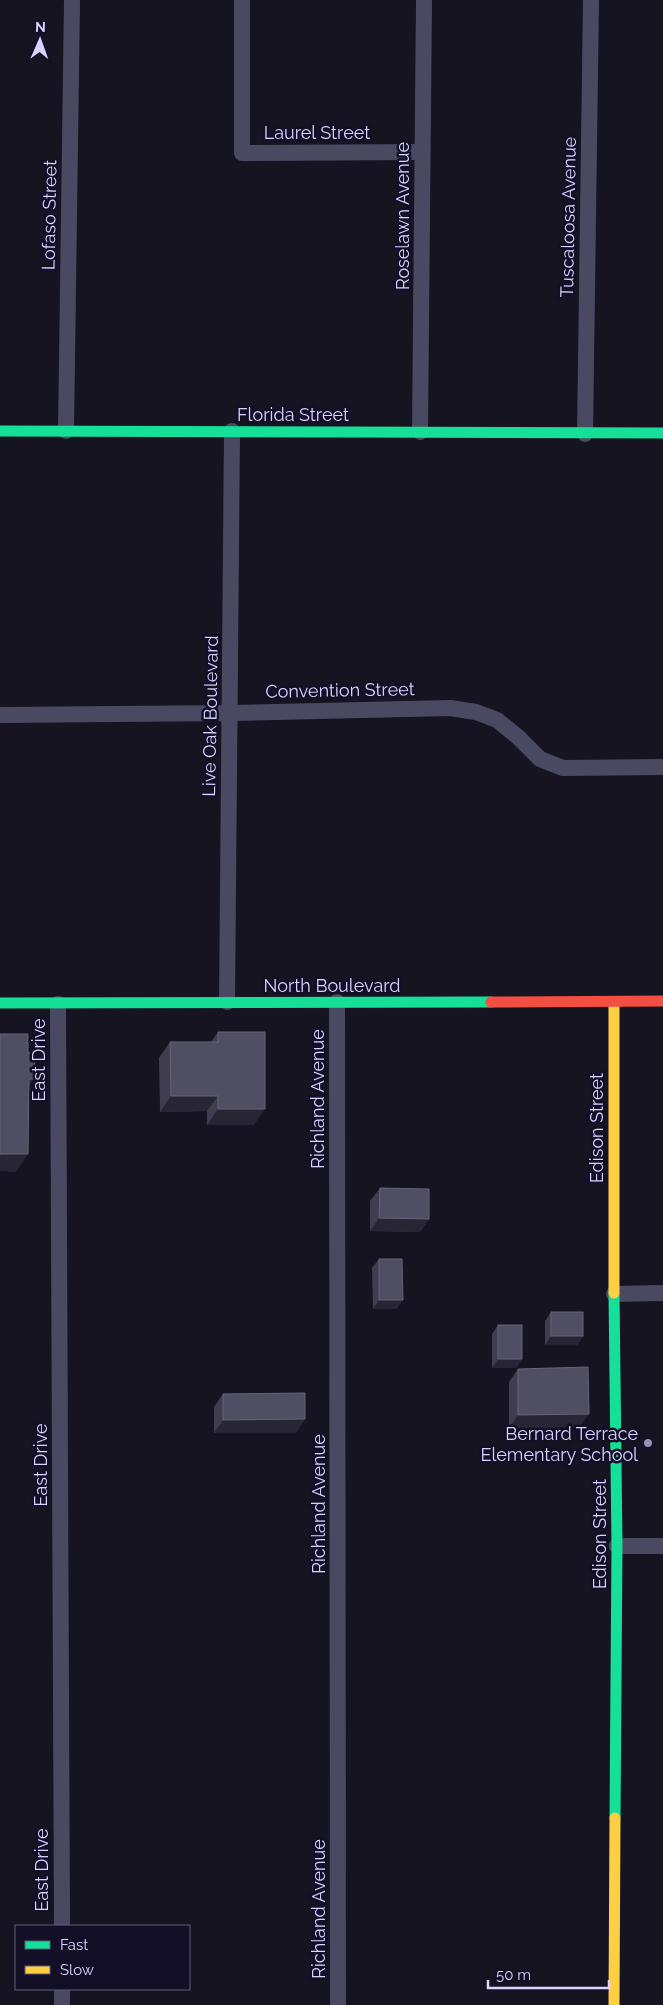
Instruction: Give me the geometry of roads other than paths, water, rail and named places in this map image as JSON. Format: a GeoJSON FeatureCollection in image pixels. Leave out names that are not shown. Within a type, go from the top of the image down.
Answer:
{"type":"FeatureCollection","features":[{"type":"Feature","properties":{"kind":"street","name":"Lofaso Street"},"geometry":{"type":"LineString","coordinates":[[66,432],[72,0]]}},
{"type":"Feature","properties":{"kind":"street","name":"Laurel Street"},"geometry":{"type":"LineString","coordinates":[[242,0],[242,152],[422,152]]}},
{"type":"Feature","properties":{"kind":"street","name":"Roselawn Avenue"},"geometry":{"type":"LineString","coordinates":[[420,432],[424,0]]}},
{"type":"Feature","properties":{"kind":"street","name":"Tuscaloosa Avenue"},"geometry":{"type":"LineString","coordinates":[[586,434],[591,0]]}},
{"type":"Feature","properties":{"kind":"street","name":"Live Oak Boulevard"},"geometry":{"type":"LineString","coordinates":[[227,1002],[232,431]]}},
{"type":"Feature","properties":{"kind":"street","name":"Florida Street"},"geometry":{"type":"LineString","coordinates":[[0,432],[663,433]]}},
{"type":"Feature","properties":{"kind":"street","name":"Convention Street"},"geometry":{"type":"LineString","coordinates":[[0,715],[231,713],[450,708],[476,712],[497,720],[518,737],[540,759],[563,768],[663,767]]}},
{"type":"Feature","properties":{"kind":"street","name":"Richland Avenue"},"geometry":{"type":"LineString","coordinates":[[337,1002],[338,2005]]}},
{"type":"Feature","properties":{"kind":"street","name":"Edison Street"},"geometry":{"type":"LineString","coordinates":[[614,1002],[614,1294],[617,1546],[614,2005]]}},
{"type":"Feature","properties":{"kind":"street","name":"North Boulevard"},"geometry":{"type":"LineString","coordinates":[[0,1003],[663,1002]]}},
{"type":"Feature","properties":{"kind":"street","name":"East Drive"},"geometry":{"type":"LineString","coordinates":[[58,1004],[62,1925]]}},
{"type":"Feature","properties":{"kind":"street"},"geometry":{"type":"LineString","coordinates":[[614,1294],[663,1293]]}},
{"type":"Feature","properties":{"kind":"street"},"geometry":{"type":"LineString","coordinates":[[617,1546],[663,1546]]}},
{"type":"Feature","properties":{"kind":"street"},"geometry":{"type":"LineString","coordinates":[[62,1990],[62,2005]]}},
{"type":"Feature","properties":{"kind":"place","name":"Bernard Terrace Elementary School"},"geometry":{"type":"Point","coordinates":[648,1443]}}]}
